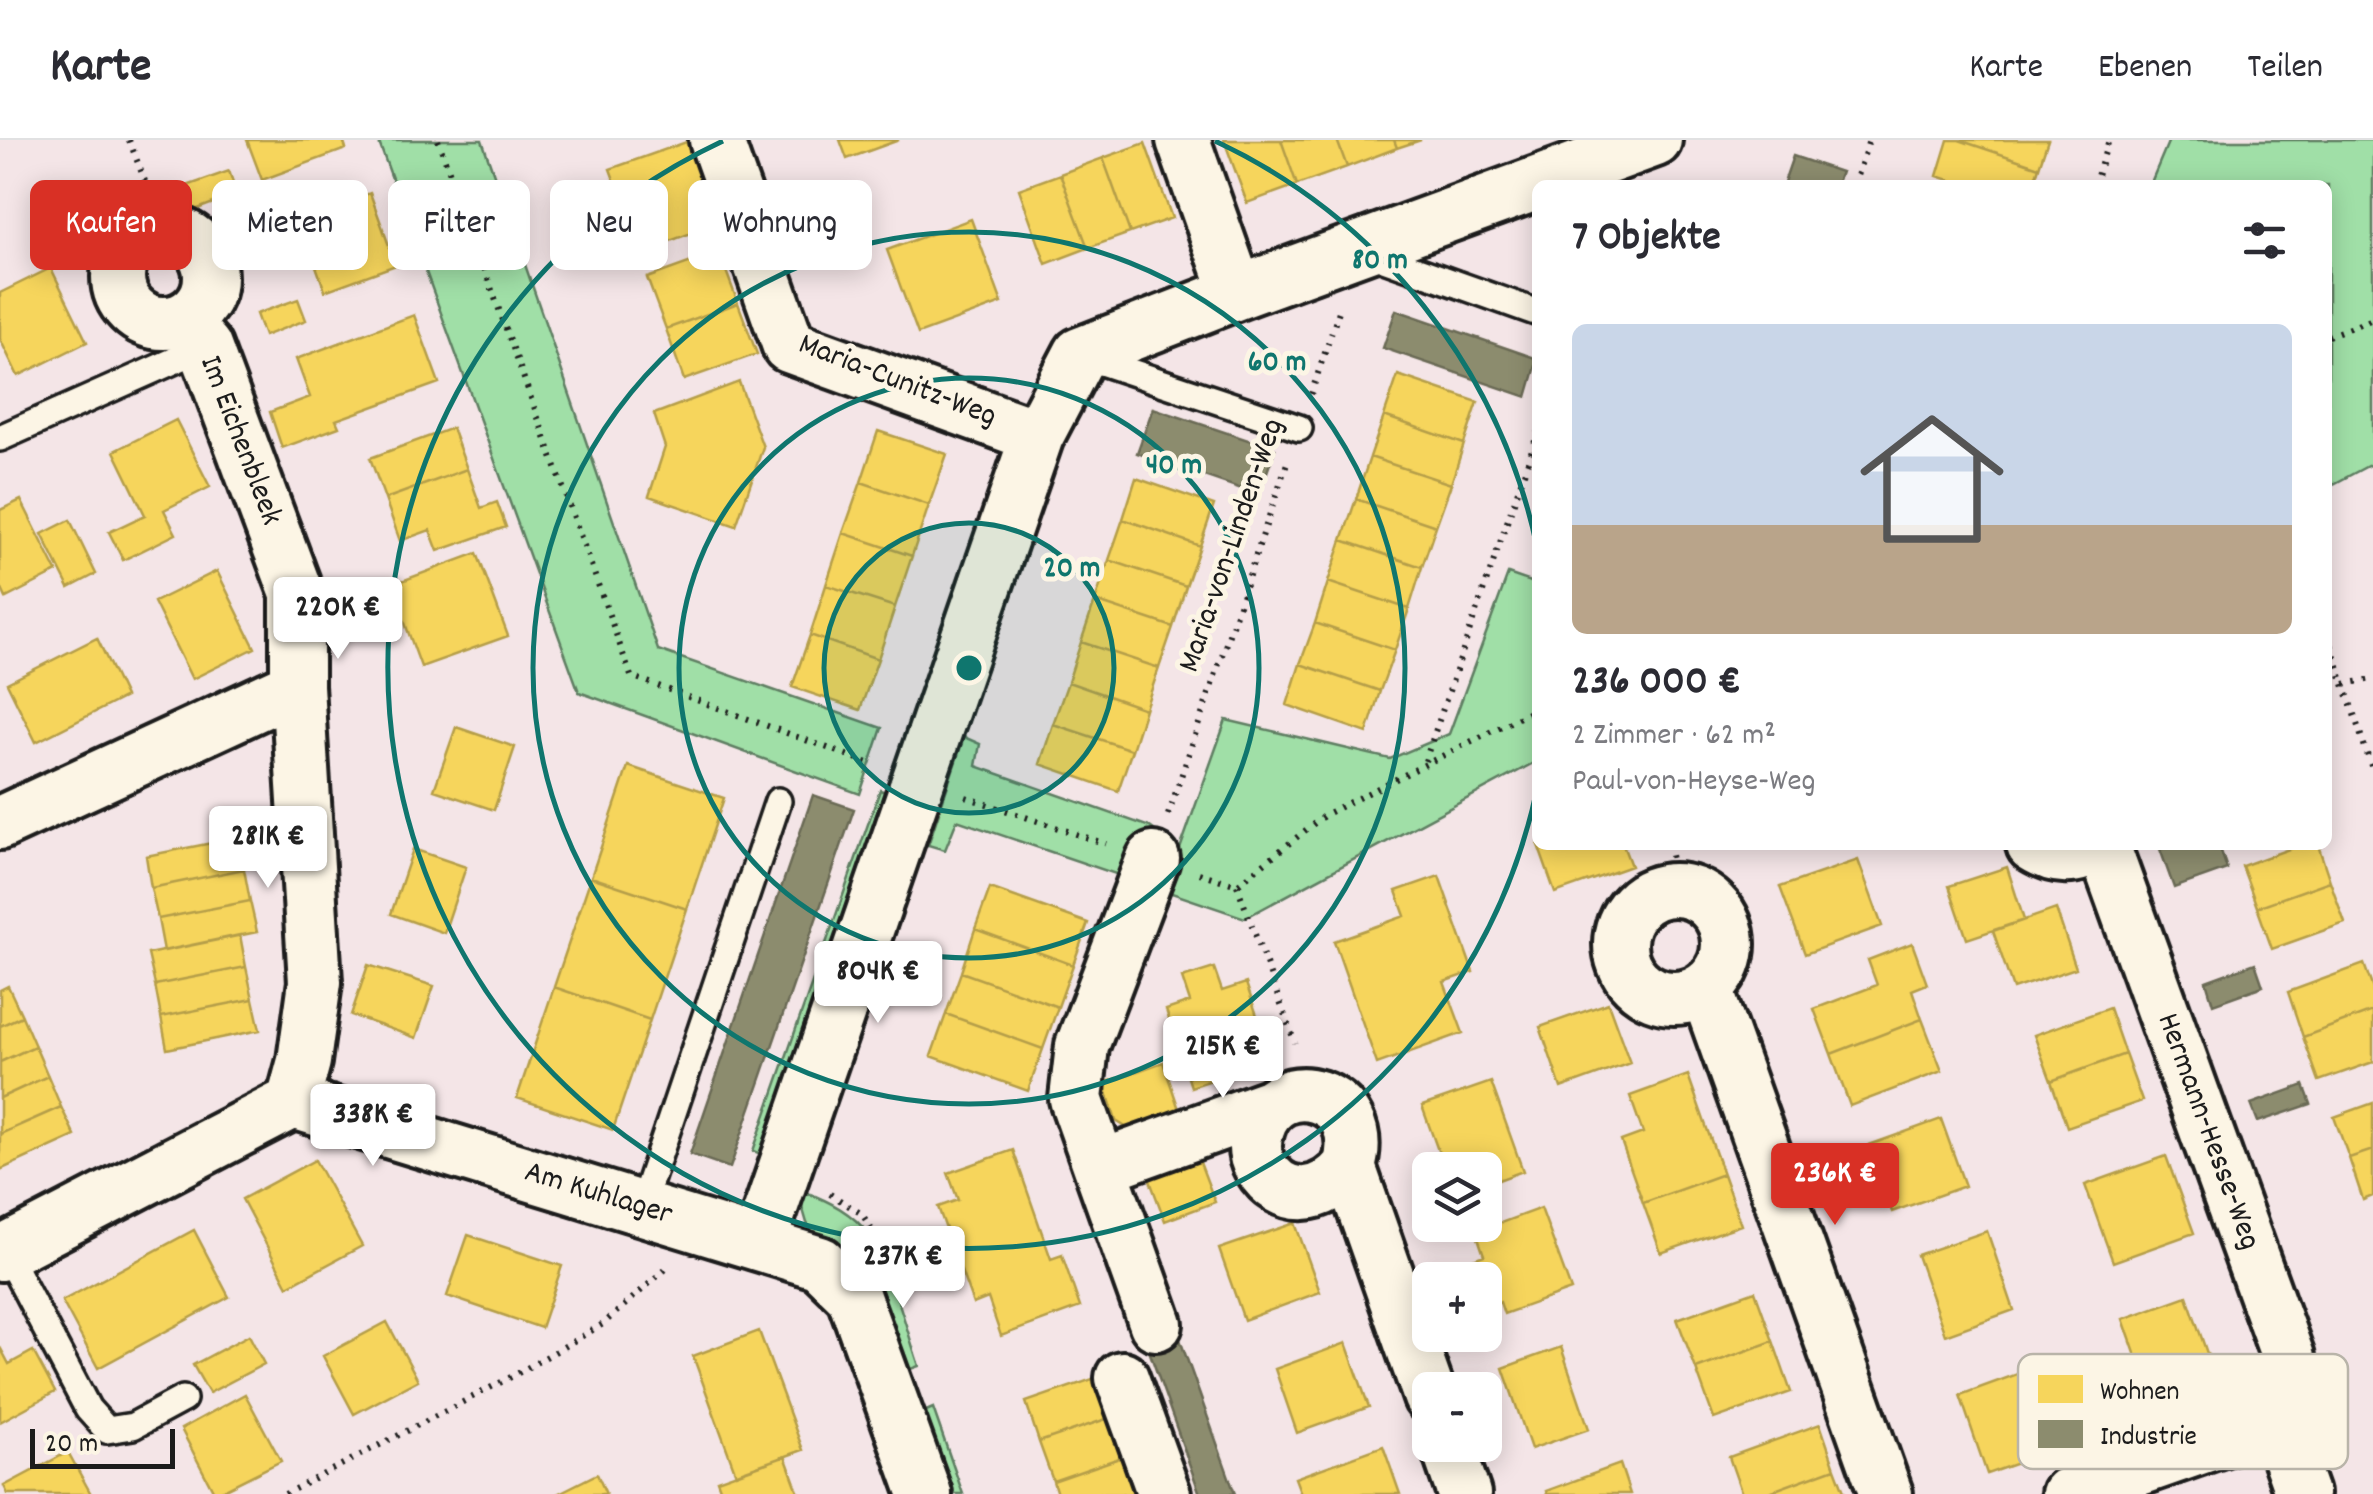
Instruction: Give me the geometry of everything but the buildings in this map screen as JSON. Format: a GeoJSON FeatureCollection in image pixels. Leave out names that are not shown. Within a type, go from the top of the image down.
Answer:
{"type":"FeatureCollection","features":[{"type":"Feature","properties":{"kind":"street","name":"Maria-Cunitz-Weg"},"geometry":{"type":"LineString","coordinates":[[716,140],[789,346],[1038,436]]}},
{"type":"Feature","properties":{"kind":"street"},"geometry":{"type":"LineString","coordinates":[[1184,140],[1237,293]]}},
{"type":"Feature","properties":{"kind":"street"},"geometry":{"type":"LineString","coordinates":[[1537,180],[1626,145]]}},
{"type":"Feature","properties":{"kind":"street"},"geometry":{"type":"LineString","coordinates":[[760,1243],[1038,436],[1080,354],[1532,182]]}},
{"type":"Feature","properties":{"kind":"street","name":"Im Eichenbleek"},"geometry":{"type":"LineString","coordinates":[[192,240],[205,253],[210,268],[210,284],[205,300],[195,312],[193,334],[297,594],[297,686],[316,982],[304,1060],[292,1102]]}},
{"type":"Feature","properties":{"kind":"street"},"geometry":{"type":"LineString","coordinates":[[0,822],[297,686]]}},
{"type":"Feature","properties":{"kind":"street","name":"Hermann-Hesse-Weg"},"geometry":{"type":"LineString","coordinates":[[2040,850],[2068,857],[2091,850]]}},
{"type":"Feature","properties":{"kind":"street","name":"Hermann-Hesse-Weg"},"geometry":{"type":"LineString","coordinates":[[2102,850],[2287,1354]]}},
{"type":"Feature","properties":{"kind":"street"},"geometry":{"type":"LineString","coordinates":[[1153,859],[1082,1046],[1076,1099],[1156,1324]]}},
{"type":"Feature","properties":{"kind":"street"},"geometry":{"type":"LineString","coordinates":[[1673,867],[1724,920],[1728,958],[1720,975],[1706,989],[1689,997],[1670,999],[1652,994],[1636,984],[1619,950],[1628,914],[1642,900],[1659,892],[1673,867]]}},
{"type":"Feature","properties":{"kind":"street"},"geometry":{"type":"LineString","coordinates":[[1706,989],[1886,1494]]}},
{"type":"Feature","properties":{"kind":"street"},"geometry":{"type":"LineString","coordinates":[[1100,1167],[1290,1100],[1327,1100],[1342,1112],[1352,1128],[1354,1148],[1348,1167],[1336,1182],[1320,1192],[1300,1194],[1282,1188],[1266,1176],[1256,1159],[1254,1140],[1260,1121],[1290,1100]]}},
{"type":"Feature","properties":{"kind":"street"},"geometry":{"type":"LineString","coordinates":[[3,1253],[292,1102]]}},
{"type":"Feature","properties":{"kind":"street","name":"Am Kuhlager"},"geometry":{"type":"LineString","coordinates":[[292,1102],[820,1263],[853,1295],[924,1494]]}},
{"type":"Feature","properties":{"kind":"street"},"geometry":{"type":"LineString","coordinates":[[1348,1167],[1421,1372]]}},
{"type":"Feature","properties":{"kind":"street"},"geometry":{"type":"LineString","coordinates":[[1122,1378],[1164,1494]]}},
{"type":"Feature","properties":{"kind":"street"},"geometry":{"type":"LineString","coordinates":[[1453,1462],[1464,1494]]}},
{"type":"Feature","properties":{"kind":"street"},"geometry":{"type":"LineString","coordinates":[[2068,1494],[2140,1469]]}},
{"type":"Feature","properties":{"kind":"street"},"geometry":{"type":"LineString","coordinates":[[2293,1469],[2302,1494]]}},
{"type":"Feature","properties":{"kind":"lane"},"geometry":{"type":"LineString","coordinates":[[1360,250],[1532,311]]}},
{"type":"Feature","properties":{"kind":"lane"},"geometry":{"type":"LineString","coordinates":[[0,438],[193,334]]}},
{"type":"Feature","properties":{"kind":"lane"},"geometry":{"type":"LineString","coordinates":[[1080,354],[1299,428]]}},
{"type":"Feature","properties":{"kind":"lane"},"geometry":{"type":"LineString","coordinates":[[641,1208],[778,802]]}},
{"type":"Feature","properties":{"kind":"lane"},"geometry":{"type":"LineString","coordinates":[[3,1253],[88,1409],[107,1430],[134,1426],[183,1399]]}},
{"type":"Feature","properties":{"kind":"path"},"geometry":{"type":"LineString","coordinates":[[129,140],[145,180]]}},
{"type":"Feature","properties":{"kind":"path"},"geometry":{"type":"LineString","coordinates":[[438,140],[631,676],[918,781],[1238,884]]}},
{"type":"Feature","properties":{"kind":"path"},"geometry":{"type":"LineString","coordinates":[[1856,180],[1869,140]]}},
{"type":"Feature","properties":{"kind":"path"},"geometry":{"type":"LineString","coordinates":[[2096,180],[2109,140]]}},
{"type":"Feature","properties":{"kind":"path","name":"Maria-von-Linden-Weg"},"geometry":{"type":"LineString","coordinates":[[1153,859],[1360,250]]}},
{"type":"Feature","properties":{"kind":"path"},"geometry":{"type":"LineString","coordinates":[[2332,334],[2373,318]]}},
{"type":"Feature","properties":{"kind":"path"},"geometry":{"type":"LineString","coordinates":[[1424,762],[1532,449]]}},
{"type":"Feature","properties":{"kind":"path"},"geometry":{"type":"LineString","coordinates":[[2332,647],[2373,772]]}},
{"type":"Feature","properties":{"kind":"path"},"geometry":{"type":"LineString","coordinates":[[2344,684],[2373,680]]}},
{"type":"Feature","properties":{"kind":"path"},"geometry":{"type":"LineString","coordinates":[[1238,884],[1326,814],[1532,711]]}},
{"type":"Feature","properties":{"kind":"path"},"geometry":{"type":"LineString","coordinates":[[1238,884],[1298,1053],[1290,1100]]}},
{"type":"Feature","properties":{"kind":"path"},"geometry":{"type":"LineString","coordinates":[[285,1494],[603,1324],[686,1252],[695,1225]]}},
{"type":"Feature","properties":{"kind":"green space"},"geometry":{"type":"Polygon","coordinates":[[[378,140],[482,140],[496,180],[393,180],[378,140]]]}},
{"type":"Feature","properties":{"kind":"green space"},"geometry":{"type":"Polygon","coordinates":[[[2169,140],[2373,140],[2373,463],[2332,485],[2332,180],[2152,180],[2169,140]]]}},
{"type":"Feature","properties":{"kind":"green space"},"geometry":{"type":"Polygon","coordinates":[[[425,270],[527,270],[658,650],[882,728],[860,794],[579,692],[425,270]]]}},
{"type":"Feature","properties":{"kind":"green space"},"geometry":{"type":"Polygon","coordinates":[[[1508,574],[1532,582],[1532,764],[1245,918],[957,820],[945,850],[928,845],[964,737],[980,744],[976,766],[1150,827],[1180,849],[1226,720],[1390,759],[1449,734],[1508,574]]]}},
{"type":"Feature","properties":{"kind":"green space"},"geometry":{"type":"Polygon","coordinates":[[[880,790],[900,797],[775,1159],[753,1151],[880,790]]]}},
{"type":"Feature","properties":{"kind":"green space"},"geometry":{"type":"Polygon","coordinates":[[[805,1192],[840,1209],[869,1235],[891,1280],[919,1366],[902,1372],[807,1223],[802,1206],[805,1192]]]}},
{"type":"Feature","properties":{"kind":"green space"},"geometry":{"type":"Polygon","coordinates":[[[933,1408],[963,1494],[945,1494],[917,1415],[933,1408]]]}}]}
